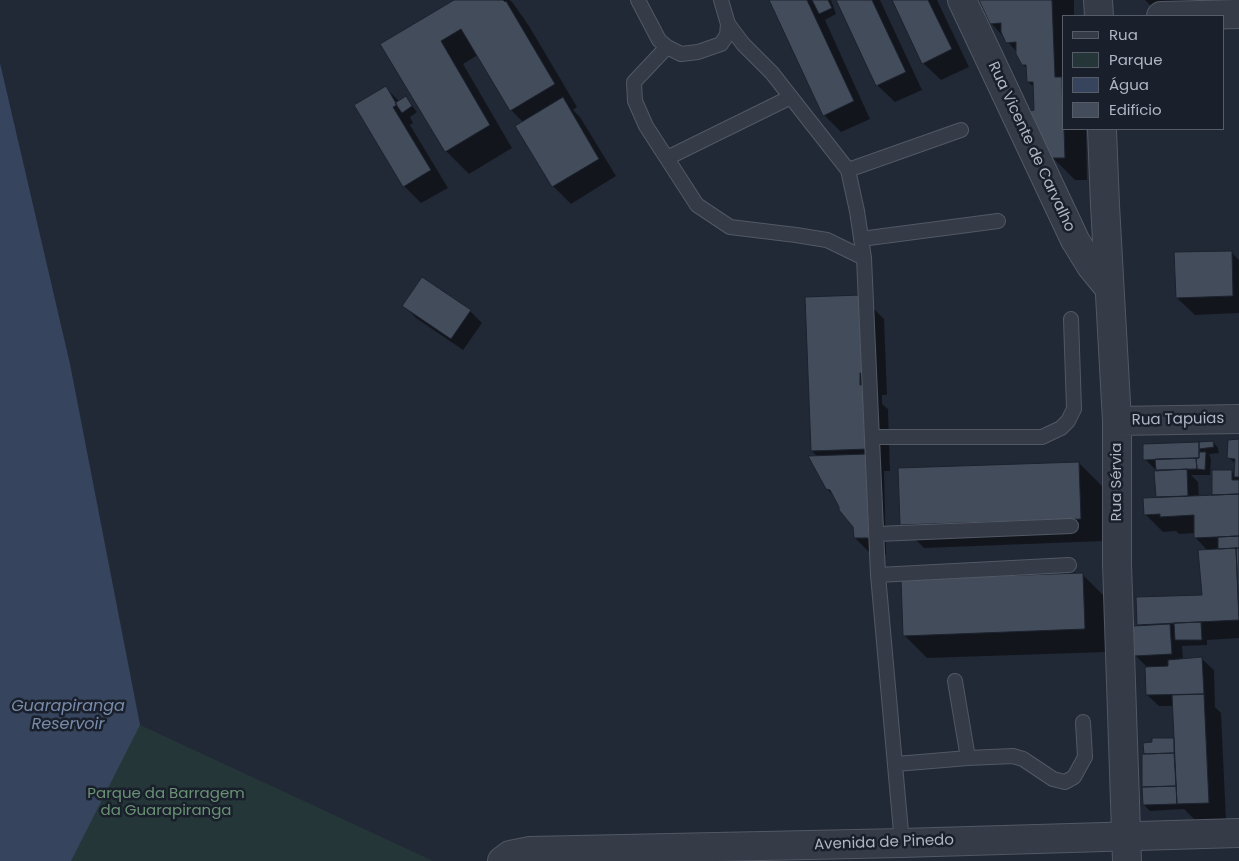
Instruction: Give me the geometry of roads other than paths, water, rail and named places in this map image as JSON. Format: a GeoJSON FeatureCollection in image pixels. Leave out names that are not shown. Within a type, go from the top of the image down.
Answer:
{"type":"FeatureCollection","features":[{"type":"Feature","properties":{"kind":"street","name":"Rua Vicente de Carvalho"},"geometry":{"type":"LineString","coordinates":[[962,0],[1075,240],[1091,266],[1109,288]]}},
{"type":"Feature","properties":{"kind":"street"},"geometry":{"type":"LineString","coordinates":[[1098,0],[1099,15]]}},
{"type":"Feature","properties":{"kind":"street"},"geometry":{"type":"LineString","coordinates":[[1200,15],[1239,14]]}},
{"type":"Feature","properties":{"kind":"street","name":"Rua Sérvia"},"geometry":{"type":"LineString","coordinates":[[1102,130],[1117,421],[1117,564],[1127,848]]}},
{"type":"Feature","properties":{"kind":"street","name":"Rua Tapuias"},"geometry":{"type":"LineString","coordinates":[[1117,421],[1239,418]]}},
{"type":"Feature","properties":{"kind":"street","name":"Avenida de Pinedo"},"geometry":{"type":"LineString","coordinates":[[502,861],[510,855],[530,851],[902,843],[1127,848],[1239,833]]}},
{"type":"Feature","properties":{"kind":"lane"},"geometry":{"type":"LineString","coordinates":[[638,0],[659,40],[680,54],[706,50],[720,44],[727,35],[728,24]]}},
{"type":"Feature","properties":{"kind":"lane"},"geometry":{"type":"LineString","coordinates":[[721,0],[728,24],[743,44],[772,72],[848,170],[864,258],[878,575],[902,843]]}},
{"type":"Feature","properties":{"kind":"lane"},"geometry":{"type":"LineString","coordinates":[[667,47],[634,82],[635,101],[646,126],[697,205],[730,227],[796,234],[828,240],[864,258]]}},
{"type":"Feature","properties":{"kind":"lane"},"geometry":{"type":"LineString","coordinates":[[666,158],[791,97]]}},
{"type":"Feature","properties":{"kind":"lane"},"geometry":{"type":"LineString","coordinates":[[848,170],[961,130]]}},
{"type":"Feature","properties":{"kind":"lane"},"geometry":{"type":"LineString","coordinates":[[861,239],[998,222]]}},
{"type":"Feature","properties":{"kind":"lane"},"geometry":{"type":"LineString","coordinates":[[873,437],[1042,437],[1060,428],[1068,421],[1074,409],[1071,319]]}},
{"type":"Feature","properties":{"kind":"lane"},"geometry":{"type":"LineString","coordinates":[[877,534],[1071,526]]}},
{"type":"Feature","properties":{"kind":"lane"},"geometry":{"type":"LineString","coordinates":[[878,575],[1068,565]]}},
{"type":"Feature","properties":{"kind":"lane"},"geometry":{"type":"LineString","coordinates":[[955,682],[968,758]]}},
{"type":"Feature","properties":{"kind":"lane"},"geometry":{"type":"LineString","coordinates":[[896,764],[1013,756],[1023,760],[1053,779],[1065,782],[1074,777],[1085,757],[1082,722]]}},
{"type":"Feature","properties":{"kind":"water","name":"Guarapiranga Reservoir"},"geometry":{"type":"Polygon","coordinates":[[[0,63],[70,364],[140,725],[71,861],[0,861],[0,63]]]}},
{"type":"Feature","properties":{"kind":"park label","name":"Parque da Barragem da Guarapiranga"},"geometry":{"type":"Point","coordinates":[166,802]}}]}
